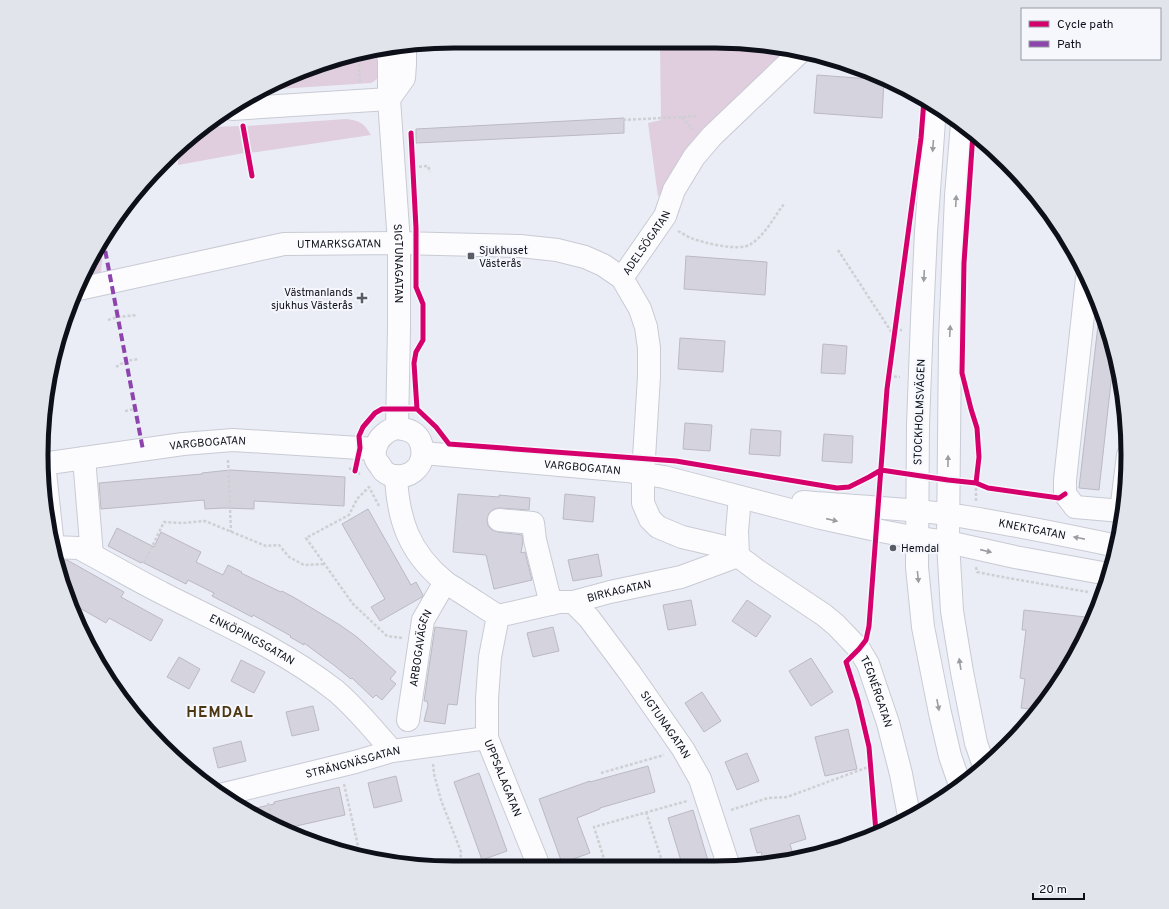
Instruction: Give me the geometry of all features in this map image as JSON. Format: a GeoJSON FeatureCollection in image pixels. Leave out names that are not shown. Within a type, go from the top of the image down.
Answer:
{"type":"FeatureCollection","features":[{"type":"Feature","properties":{"kind":"street"},"geometry":{"type":"LineString","coordinates":[[243,107],[389,99],[404,78],[405,51]]}},
{"type":"Feature","properties":{"kind":"street","name":"SIGTUNAGATAN"},"geometry":{"type":"LineString","coordinates":[[388,54],[389,99],[399,242],[397,428]]}},
{"type":"Feature","properties":{"kind":"street","name":"ADELSÖGATAN"},"geometry":{"type":"LineString","coordinates":[[643,474],[649,376],[649,348],[646,327],[640,309],[622,278],[665,216],[674,190],[694,157],[712,136],[795,56]]}},
{"type":"Feature","properties":{"kind":"street","name":"STOCKHOLMSVÄGEN"},"geometry":{"type":"LineString","coordinates":[[935,113],[926,232],[922,319],[918,425],[917,567],[923,627],[940,713],[950,756],[958,780]]}},
{"type":"Feature","properties":{"kind":"street"},"geometry":{"type":"LineString","coordinates":[[961,132],[956,196],[950,339],[947,514],[952,611],[976,743],[982,761]]}},
{"type":"Feature","properties":{"kind":"street","name":"UTMARKSGATAN"},"geometry":{"type":"LineString","coordinates":[[84,288],[284,244],[399,242],[520,246],[557,250],[585,257],[603,265],[622,278]]}},
{"type":"Feature","properties":{"kind":"street"},"geometry":{"type":"LineString","coordinates":[[1086,290],[1065,480],[1065,494],[1075,507],[1117,511]]}},
{"type":"Feature","properties":{"kind":"street"},"geometry":{"type":"LineString","coordinates":[[397,428],[406,429],[414,433],[420,440],[423,453],[416,469],[407,475],[396,476],[385,472],[367,449],[384,433],[397,428]]}},
{"type":"Feature","properties":{"kind":"street","name":"VARGBOGATAN"},"geometry":{"type":"LineString","coordinates":[[48,463],[183,444],[234,440],[367,449]]}},
{"type":"Feature","properties":{"kind":"street","name":"VARGBOGATAN"},"geometry":{"type":"LineString","coordinates":[[423,453],[627,471],[664,477],[828,520],[917,538],[948,542]]}},
{"type":"Feature","properties":{"kind":"street"},"geometry":{"type":"LineString","coordinates":[[84,458],[92,555]]}},
{"type":"Feature","properties":{"kind":"street","name":"TEGNÉRGATAN"},"geometry":{"type":"LineString","coordinates":[[643,474],[643,503],[650,518],[658,527],[682,537],[721,546],[738,556],[824,615],[859,649],[868,664],[888,722],[901,774],[908,812]]}},
{"type":"Feature","properties":{"kind":"street"},"geometry":{"type":"LineString","coordinates":[[396,476],[400,512],[405,530],[414,549],[445,582],[498,616]]}},
{"type":"Feature","properties":{"kind":"street"},"geometry":{"type":"LineString","coordinates":[[738,556],[737,531],[740,497]]}},
{"type":"Feature","properties":{"kind":"street","name":"VARGBOGATAN"},"geometry":{"type":"LineString","coordinates":[[740,497],[947,514]]}},
{"type":"Feature","properties":{"kind":"street","name":"KNEKTGATAN"},"geometry":{"type":"LineString","coordinates":[[947,514],[1022,526],[1111,545]]}},
{"type":"Feature","properties":{"kind":"street"},"geometry":{"type":"LineString","coordinates":[[499,520],[533,523],[535,540],[551,604]]}},
{"type":"Feature","properties":{"kind":"street"},"geometry":{"type":"LineString","coordinates":[[948,542],[1016,558],[1103,573]]}},
{"type":"Feature","properties":{"kind":"street","name":"ENKÖPINGSGATAN"},"geometry":{"type":"LineString","coordinates":[[59,547],[79,548],[117,568],[144,585],[259,641],[300,665],[356,709],[392,751]]}},
{"type":"Feature","properties":{"kind":"street","name":"BIRKAGATAN"},"geometry":{"type":"LineString","coordinates":[[498,616],[566,601],[573,602],[610,592],[681,577],[738,556]]}},
{"type":"Feature","properties":{"kind":"street","name":"ARBOGAVÄGEN"},"geometry":{"type":"LineString","coordinates":[[408,720],[423,620],[445,582]]}},
{"type":"Feature","properties":{"kind":"street","name":"SIGTUNAGATAN"},"geometry":{"type":"LineString","coordinates":[[573,602],[589,618],[630,673],[683,749],[700,779],[727,861]]}},
{"type":"Feature","properties":{"kind":"street","name":"UPPSALAGATAN"},"geometry":{"type":"LineString","coordinates":[[498,616],[490,657],[487,699],[487,738],[537,861]]}},
{"type":"Feature","properties":{"kind":"street","name":"STRÄNGNÄSGATAN"},"geometry":{"type":"LineString","coordinates":[[230,793],[340,766],[392,751],[487,738]]}},
{"type":"Feature","properties":{"kind":"path"},"geometry":{"type":"LineString","coordinates":[[359,60],[361,86]]}},
{"type":"Feature","properties":{"kind":"path"},"geometry":{"type":"LineString","coordinates":[[623,120],[698,116]]}},
{"type":"Feature","properties":{"kind":"path"},"geometry":{"type":"LineString","coordinates":[[682,117],[694,131]]}},
{"type":"Feature","properties":{"kind":"path"},"geometry":{"type":"LineString","coordinates":[[413,160],[414,174]]}},
{"type":"Feature","properties":{"kind":"path"},"geometry":{"type":"LineString","coordinates":[[414,167],[428,166],[430,172]]}},
{"type":"Feature","properties":{"kind":"path"},"geometry":{"type":"LineString","coordinates":[[665,216],[674,229],[690,238],[710,244],[733,247],[750,245],[761,236],[784,204]]}},
{"type":"Feature","properties":{"kind":"path"},"geometry":{"type":"LineString","coordinates":[[838,250],[894,333]]}},
{"type":"Feature","properties":{"kind":"path"},"geometry":{"type":"LineString","coordinates":[[108,320],[118,317],[137,315]]}},
{"type":"Feature","properties":{"kind":"path"},"geometry":{"type":"LineString","coordinates":[[893,343],[896,322]]}},
{"type":"Feature","properties":{"kind":"path"},"geometry":{"type":"LineString","coordinates":[[894,333],[905,330]]}},
{"type":"Feature","properties":{"kind":"path"},"geometry":{"type":"LineString","coordinates":[[116,367],[126,361],[139,359]]}},
{"type":"Feature","properties":{"kind":"path"},"geometry":{"type":"LineString","coordinates":[[888,383],[890,370]]}},
{"type":"Feature","properties":{"kind":"path"},"geometry":{"type":"LineString","coordinates":[[889,376],[903,377]]}},
{"type":"Feature","properties":{"kind":"path"},"geometry":{"type":"LineString","coordinates":[[125,411],[135,409]]}},
{"type":"Feature","properties":{"kind":"path"},"geometry":{"type":"LineString","coordinates":[[355,471],[367,449]]}},
{"type":"Feature","properties":{"kind":"path"},"geometry":{"type":"LineString","coordinates":[[228,459],[231,532]]}},
{"type":"Feature","properties":{"kind":"path"},"geometry":{"type":"LineString","coordinates":[[348,467],[360,473],[363,478]]}},
{"type":"Feature","properties":{"kind":"path"},"geometry":{"type":"LineString","coordinates":[[948,480],[977,480],[982,486]]}},
{"type":"Feature","properties":{"kind":"path"},"geometry":{"type":"LineString","coordinates":[[366,482],[380,507]]}},
{"type":"Feature","properties":{"kind":"path"},"geometry":{"type":"LineString","coordinates":[[369,487],[357,499],[348,515],[306,538],[353,604],[386,636],[420,641]]}},
{"type":"Feature","properties":{"kind":"path"},"geometry":{"type":"LineString","coordinates":[[142,567],[164,522],[182,523],[205,521],[266,546],[279,545],[289,557],[304,565],[325,564]]}},
{"type":"Feature","properties":{"kind":"path"},"geometry":{"type":"LineString","coordinates":[[432,745],[434,774],[461,852],[460,861]]}},
{"type":"Feature","properties":{"kind":"path"},"geometry":{"type":"LineString","coordinates":[[601,773],[683,749]]}},
{"type":"Feature","properties":{"kind":"path"},"geometry":{"type":"LineString","coordinates":[[870,760],[871,774]]}},
{"type":"Feature","properties":{"kind":"path"},"geometry":{"type":"LineString","coordinates":[[340,766],[358,849]]}},
{"type":"Feature","properties":{"kind":"path"},"geometry":{"type":"LineString","coordinates":[[604,861],[594,827],[646,812],[787,797],[871,766]]}},
{"type":"Feature","properties":{"kind":"path"},"geometry":{"type":"LineString","coordinates":[[646,812],[662,861]]}},
{"type":"Feature","properties":{"kind":"shaded area"},"geometry":{"type":"Polygon","coordinates":[[[660,48],[741,49],[782,54],[701,135],[658,197],[648,123],[661,120],[660,48]]]}},
{"type":"Feature","properties":{"kind":"shaded area"},"geometry":{"type":"Polygon","coordinates":[[[380,55],[381,73],[376,80],[371,83],[277,89],[324,70],[349,62],[380,55]]]}},
{"type":"Feature","properties":{"kind":"shaded area"},"geometry":{"type":"Polygon","coordinates":[[[346,119],[361,123],[366,127],[371,135],[250,153],[246,126],[346,119]]]}},
{"type":"Feature","properties":{"kind":"shaded area"},"geometry":{"type":"Polygon","coordinates":[[[240,126],[244,153],[178,165],[179,156],[215,127],[240,126]]]}},
{"type":"Feature","properties":{"kind":"shaded area"},"geometry":{"type":"Polygon","coordinates":[[[103,250],[101,273],[90,275],[103,250]]]}},
{"type":"Feature","properties":{"kind":"building"},"geometry":{"type":"Polygon","coordinates":[[[817,75],[870,79],[884,85],[882,118],[814,113],[817,75]]]}},
{"type":"Feature","properties":{"kind":"building"},"geometry":{"type":"Polygon","coordinates":[[[624,118],[624,133],[416,143],[416,129],[624,118]]]}},
{"type":"Feature","properties":{"kind":"building"},"geometry":{"type":"Polygon","coordinates":[[[686,256],[767,262],[765,295],[684,289],[686,256]]]}},
{"type":"Feature","properties":{"kind":"building"},"geometry":{"type":"Polygon","coordinates":[[[1098,322],[1112,371],[1099,490],[1079,488],[1098,322]]]}},
{"type":"Feature","properties":{"kind":"building"},"geometry":{"type":"Polygon","coordinates":[[[680,338],[725,341],[723,372],[678,369],[680,338]]]}},
{"type":"Feature","properties":{"kind":"building"},"geometry":{"type":"Polygon","coordinates":[[[823,344],[847,346],[845,374],[821,373],[823,344]]]}},
{"type":"Feature","properties":{"kind":"building"},"geometry":{"type":"Polygon","coordinates":[[[685,423],[712,425],[710,451],[683,449],[685,423]]]}},
{"type":"Feature","properties":{"kind":"building"},"geometry":{"type":"Polygon","coordinates":[[[751,429],[781,431],[780,456],[749,454],[751,429]]]}},
{"type":"Feature","properties":{"kind":"building"},"geometry":{"type":"Polygon","coordinates":[[[824,434],[853,436],[852,463],[822,461],[824,434]]]}},
{"type":"Feature","properties":{"kind":"building"},"geometry":{"type":"Polygon","coordinates":[[[230,470],[345,477],[344,506],[254,501],[254,509],[205,509],[204,500],[101,509],[99,483],[202,474],[230,470]]]}},
{"type":"Feature","properties":{"kind":"building"},"geometry":{"type":"Polygon","coordinates":[[[458,494],[499,497],[499,495],[530,498],[529,510],[494,509],[489,513],[487,519],[488,526],[492,530],[522,535],[523,541],[521,553],[525,552],[532,580],[494,589],[486,555],[453,552],[458,494]]]}},
{"type":"Feature","properties":{"kind":"building"},"geometry":{"type":"Polygon","coordinates":[[[565,494],[595,497],[593,522],[563,519],[565,494]]]}},
{"type":"Feature","properties":{"kind":"building"},"geometry":{"type":"Polygon","coordinates":[[[368,509],[411,585],[416,582],[423,595],[380,621],[371,607],[385,599],[342,524],[368,509]]]}},
{"type":"Feature","properties":{"kind":"building"},"geometry":{"type":"Polygon","coordinates":[[[117,528],[154,547],[161,532],[201,552],[196,562],[223,575],[228,565],[242,572],[241,573],[295,598],[357,637],[396,672],[390,679],[396,684],[382,700],[376,695],[373,698],[352,678],[351,679],[304,643],[304,645],[253,615],[252,617],[212,596],[214,593],[188,580],[186,584],[108,546],[117,528]]]}},
{"type":"Feature","properties":{"kind":"building"},"geometry":{"type":"Polygon","coordinates":[[[598,554],[602,576],[573,581],[568,560],[598,554]]]}},
{"type":"Feature","properties":{"kind":"building"},"geometry":{"type":"Polygon","coordinates":[[[62,560],[67,560],[124,592],[121,597],[163,620],[151,641],[109,618],[106,623],[78,607],[62,560]]]}},
{"type":"Feature","properties":{"kind":"building"},"geometry":{"type":"Polygon","coordinates":[[[691,600],[696,625],[668,630],[663,605],[691,600]]]}},
{"type":"Feature","properties":{"kind":"building"},"geometry":{"type":"Polygon","coordinates":[[[747,600],[771,616],[756,637],[732,621],[747,600]]]}},
{"type":"Feature","properties":{"kind":"building"},"geometry":{"type":"Polygon","coordinates":[[[1024,610],[1087,617],[1067,658],[1031,709],[1021,708],[1025,679],[1020,678],[1026,630],[1022,630],[1024,610]]]}},
{"type":"Feature","properties":{"kind":"building"},"geometry":{"type":"Polygon","coordinates":[[[435,627],[467,631],[457,705],[448,704],[445,724],[424,721],[428,705],[427,701],[424,701],[435,627]]]}},
{"type":"Feature","properties":{"kind":"building"},"geometry":{"type":"Polygon","coordinates":[[[553,627],[559,651],[533,657],[527,633],[553,627]]]}},
{"type":"Feature","properties":{"kind":"building"},"geometry":{"type":"Polygon","coordinates":[[[179,657],[200,669],[189,689],[167,677],[179,657]]]}},
{"type":"Feature","properties":{"kind":"building"},"geometry":{"type":"Polygon","coordinates":[[[811,658],[833,692],[811,706],[789,671],[811,658]]]}},
{"type":"Feature","properties":{"kind":"building"},"geometry":{"type":"Polygon","coordinates":[[[241,660],[265,672],[254,693],[231,681],[241,660]]]}},
{"type":"Feature","properties":{"kind":"building"},"geometry":{"type":"Polygon","coordinates":[[[702,692],[721,721],[704,732],[685,703],[702,692]]]}},
{"type":"Feature","properties":{"kind":"building"},"geometry":{"type":"Polygon","coordinates":[[[313,706],[319,730],[292,736],[286,712],[313,706]]]}},
{"type":"Feature","properties":{"kind":"building"},"geometry":{"type":"Polygon","coordinates":[[[848,729],[857,769],[825,776],[815,737],[848,729]]]}},
{"type":"Feature","properties":{"kind":"building"},"geometry":{"type":"Polygon","coordinates":[[[241,741],[246,761],[218,768],[213,748],[241,741]]]}},
{"type":"Feature","properties":{"kind":"building"},"geometry":{"type":"Polygon","coordinates":[[[747,753],[759,781],[737,790],[725,762],[747,753]]]}},
{"type":"Feature","properties":{"kind":"building"},"geometry":{"type":"Polygon","coordinates":[[[648,766],[655,792],[600,808],[577,818],[590,853],[568,861],[561,861],[539,799],[590,782],[648,766]]]}},
{"type":"Feature","properties":{"kind":"building"},"geometry":{"type":"Polygon","coordinates":[[[479,773],[507,851],[482,860],[454,782],[479,773]]]}},
{"type":"Feature","properties":{"kind":"building"},"geometry":{"type":"Polygon","coordinates":[[[396,776],[402,801],[374,808],[368,783],[396,776]]]}},
{"type":"Feature","properties":{"kind":"building"},"geometry":{"type":"Polygon","coordinates":[[[339,787],[345,815],[292,827],[254,808],[274,804],[274,802],[339,787]]]}},
{"type":"Feature","properties":{"kind":"building"},"geometry":{"type":"Polygon","coordinates":[[[693,810],[708,861],[681,861],[668,818],[693,810]]]}},
{"type":"Feature","properties":{"kind":"building"},"geometry":{"type":"Polygon","coordinates":[[[799,815],[806,839],[790,844],[793,853],[763,858],[761,852],[757,853],[750,829],[799,815]]]}},
{"type":"Feature","properties":{"kind":"marked path"},"geometry":{"type":"LineString","coordinates":[[105,247],[143,450]]}},
{"type":"Feature","properties":{"kind":"cycle path"},"geometry":{"type":"LineString","coordinates":[[876,827],[869,747],[858,700],[846,662],[866,640],[869,626],[887,389],[921,138],[924,106]]}},
{"type":"Feature","properties":{"kind":"cycle path"},"geometry":{"type":"LineString","coordinates":[[243,126],[252,176]]}},
{"type":"Feature","properties":{"kind":"cycle path"},"geometry":{"type":"LineString","coordinates":[[411,133],[416,228],[416,287],[423,304],[423,340],[416,352],[414,363],[417,409],[436,427],[449,444],[676,461],[837,488],[849,487],[881,470],[976,483],[988,488],[1059,498],[1065,494]]}},
{"type":"Feature","properties":{"kind":"cycle path"},"geometry":{"type":"LineString","coordinates":[[972,140],[964,263],[962,373],[977,428],[979,457],[976,483]]}},
{"type":"Feature","properties":{"kind":"cycle path"},"geometry":{"type":"LineString","coordinates":[[355,471],[360,448],[359,436],[363,427],[375,413],[382,409],[417,409]]}},
{"type":"Feature","properties":{"kind":"place","name":"Sjukhuset Västerås"},"geometry":{"type":"Point","coordinates":[471,256]}},
{"type":"Feature","properties":{"kind":"place","name":"Västmanlands sjukhus Västerås"},"geometry":{"type":"Point","coordinates":[362,298]}},
{"type":"Feature","properties":{"kind":"place","name":"Hemdal"},"geometry":{"type":"Point","coordinates":[893,548]}},
{"type":"Feature","properties":{"kind":"district","name":"HEMDAL"},"geometry":{"type":"Point","coordinates":[220,712]}}]}
